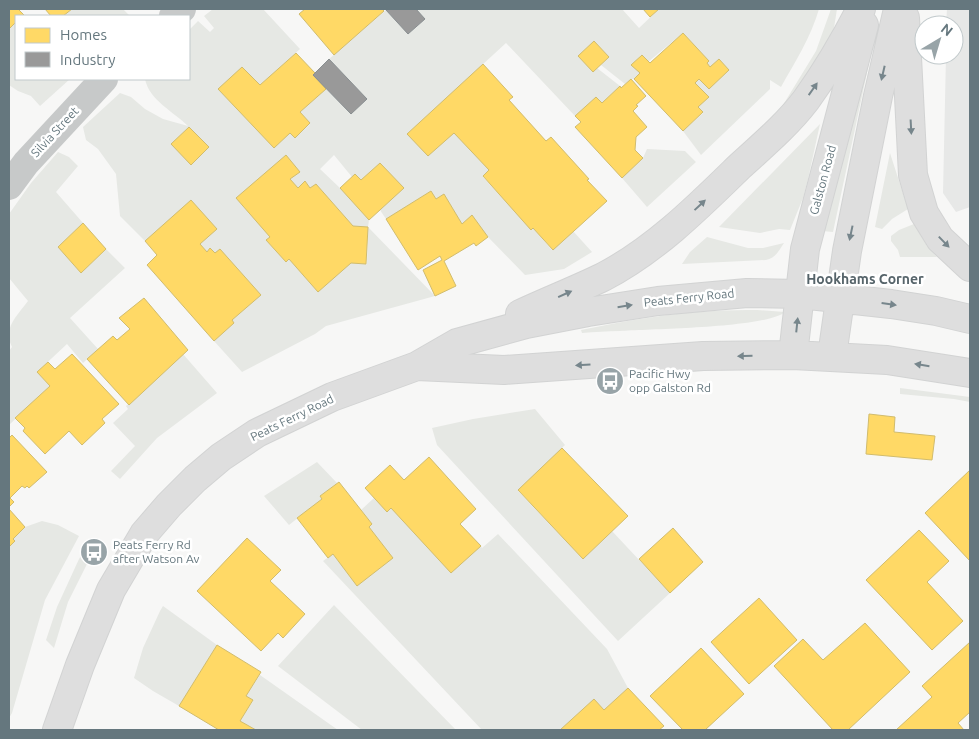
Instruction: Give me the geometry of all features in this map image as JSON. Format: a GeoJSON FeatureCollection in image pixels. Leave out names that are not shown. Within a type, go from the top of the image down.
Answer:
{"type":"FeatureCollection","features":[{"type":"Feature","properties":{"kind":"main road"},"geometry":{"type":"LineString","coordinates":[[458,343],[604,276],[637,256],[695,210],[762,146],[805,101],[828,67],[861,9]]}},
{"type":"Feature","properties":{"kind":"main road","name":"Galston Road"},"geometry":{"type":"LineString","coordinates":[[794,355],[805,249],[868,9]]}},
{"type":"Feature","properties":{"kind":"main road"},"geometry":{"type":"LineString","coordinates":[[832,356],[847,251],[878,96],[898,9]]}},
{"type":"Feature","properties":{"kind":"main road"},"geometry":{"type":"LineString","coordinates":[[905,9],[913,175],[924,213],[940,239],[970,266]]}},
{"type":"Feature","properties":{"kind":"main road","name":"Peats Ferry Road"},"geometry":{"type":"LineString","coordinates":[[57,730],[80,665],[111,590],[144,534],[195,478],[221,457],[257,433],[332,397],[417,366],[458,343],[526,324],[658,301],[747,292],[800,294],[891,304],[936,311],[970,319]]}},
{"type":"Feature","properties":{"kind":"main road","name":"Peats Ferry Road"},"geometry":{"type":"LineString","coordinates":[[417,366],[504,370],[704,356],[794,355],[888,360],[970,373]]}},
{"type":"Feature","properties":{"kind":"street","name":"Silvia Street"},"geometry":{"type":"LineString","coordinates":[[9,186],[26,163],[103,80]]}},
{"type":"Feature","properties":{"kind":"shaded area"},"geometry":{"type":"Polygon","coordinates":[[[72,9],[123,9],[129,15],[64,15],[72,9]]]}},
{"type":"Feature","properties":{"kind":"shaded area"},"geometry":{"type":"Polygon","coordinates":[[[213,9],[263,9],[300,49],[260,85],[242,67],[219,89],[274,148],[290,133],[295,138],[310,124],[300,112],[326,89],[351,114],[367,99],[329,59],[386,10],[408,34],[425,19],[416,9],[622,9],[639,28],[659,9],[819,9],[807,39],[781,87],[770,80],[770,89],[701,155],[683,131],[703,113],[698,107],[708,97],[695,83],[699,79],[709,89],[729,70],[719,59],[710,67],[707,63],[709,61],[683,33],[648,62],[641,55],[632,65],[640,73],[625,84],[601,65],[609,57],[594,41],[578,56],[593,72],[597,68],[620,86],[602,103],[596,97],[575,116],[506,43],[407,134],[454,133],[489,170],[483,177],[552,250],[573,231],[592,252],[564,269],[525,275],[488,237],[472,216],[462,224],[444,194],[436,199],[431,191],[386,219],[380,210],[403,188],[380,163],[361,180],[355,174],[352,177],[334,155],[320,169],[369,220],[368,227],[435,296],[326,326],[315,334],[242,372],[214,341],[234,323],[232,320],[260,295],[210,248],[207,252],[200,244],[216,229],[192,201],[145,241],[120,216],[116,174],[98,149],[86,140],[83,127],[120,93],[131,97],[145,109],[163,119],[188,126],[151,93],[145,80],[190,80],[190,29],[198,21],[210,32],[214,28],[204,16],[213,9]],[[286,156],[270,237],[266,240],[286,262],[289,259],[318,292],[351,263],[367,264],[368,227],[353,226],[316,184],[310,188],[305,181],[298,188],[290,179],[299,171],[286,156]]]}},
{"type":"Feature","properties":{"kind":"shaded area"},"geometry":{"type":"Polygon","coordinates":[[[831,9],[837,9],[834,28],[829,39],[797,91],[769,121],[783,105],[816,51],[831,9]]]}},
{"type":"Feature","properties":{"kind":"shaded area"},"geometry":{"type":"Polygon","coordinates":[[[947,9],[970,9],[970,207],[956,212],[943,193],[946,65],[964,65],[964,15],[947,15],[947,9]]]}},
{"type":"Feature","properties":{"kind":"shaded area"},"geometry":{"type":"Polygon","coordinates":[[[875,20],[878,21],[833,232],[822,231],[875,20]]]}},
{"type":"Feature","properties":{"kind":"shaded area"},"geometry":{"type":"Polygon","coordinates":[[[15,23],[15,80],[69,80],[40,106],[31,96],[9,85],[9,29],[15,23]]]}},
{"type":"Feature","properties":{"kind":"shaded area"},"geometry":{"type":"Polygon","coordinates":[[[820,124],[803,198],[790,230],[779,229],[760,233],[719,227],[820,124]]]}},
{"type":"Feature","properties":{"kind":"shaded area"},"geometry":{"type":"Polygon","coordinates":[[[647,149],[685,151],[696,162],[647,207],[622,178],[643,158],[647,149]]]}},
{"type":"Feature","properties":{"kind":"shaded area"},"geometry":{"type":"Polygon","coordinates":[[[58,152],[69,157],[78,166],[56,192],[83,223],[58,247],[81,273],[106,249],[125,268],[70,318],[98,349],[83,363],[67,344],[37,372],[50,386],[9,425],[9,351],[12,347],[9,334],[12,322],[28,301],[9,278],[9,214],[31,183],[58,152]]]}},
{"type":"Feature","properties":{"kind":"shaded area"},"geometry":{"type":"Polygon","coordinates":[[[890,153],[908,209],[892,219],[882,229],[875,227],[890,153]]]}},
{"type":"Feature","properties":{"kind":"shaded area"},"geometry":{"type":"Polygon","coordinates":[[[914,224],[927,246],[937,257],[900,257],[898,250],[891,241],[891,236],[899,230],[914,224]]]}},
{"type":"Feature","properties":{"kind":"shaded area"},"geometry":{"type":"Polygon","coordinates":[[[707,237],[748,248],[763,248],[784,243],[775,256],[766,260],[682,264],[690,252],[707,237]]]}},
{"type":"Feature","properties":{"kind":"shaded area"},"geometry":{"type":"Polygon","coordinates":[[[757,310],[785,312],[774,317],[732,325],[582,333],[581,330],[680,314],[757,310]]]}},
{"type":"Feature","properties":{"kind":"shaded area"},"geometry":{"type":"Polygon","coordinates":[[[183,354],[217,393],[157,438],[120,479],[111,471],[135,446],[113,423],[128,409],[126,406],[183,354]]]}},
{"type":"Feature","properties":{"kind":"shaded area"},"geometry":{"type":"Polygon","coordinates":[[[900,388],[970,397],[970,402],[900,394],[900,388]]]}},
{"type":"Feature","properties":{"kind":"shaded area"},"geometry":{"type":"Polygon","coordinates":[[[535,409],[565,445],[518,491],[583,559],[612,531],[670,593],[618,641],[437,445],[432,428],[535,409]]]}},
{"type":"Feature","properties":{"kind":"shaded area"},"geometry":{"type":"Polygon","coordinates":[[[317,462],[337,483],[320,496],[322,499],[289,525],[264,496],[317,462]]]}},
{"type":"Feature","properties":{"kind":"shaded area"},"geometry":{"type":"Polygon","coordinates":[[[374,498],[387,511],[391,508],[482,548],[498,534],[607,649],[628,688],[604,710],[594,699],[560,730],[482,730],[323,561],[333,554],[357,586],[393,558],[369,527],[372,524],[361,510],[374,498]]]}},
{"type":"Feature","properties":{"kind":"shaded area"},"geometry":{"type":"Polygon","coordinates":[[[42,521],[58,525],[79,536],[45,600],[9,718],[9,547],[15,541],[13,539],[25,527],[42,521]]]}},
{"type":"Feature","properties":{"kind":"shaded area"},"geometry":{"type":"Polygon","coordinates":[[[89,543],[94,550],[68,602],[54,648],[46,640],[57,607],[79,559],[89,543]]]}},
{"type":"Feature","properties":{"kind":"shaded area"},"geometry":{"type":"Polygon","coordinates":[[[334,605],[456,730],[362,730],[278,666],[334,605]]]}},
{"type":"Feature","properties":{"kind":"shaded area"},"geometry":{"type":"Polygon","coordinates":[[[163,606],[217,645],[179,706],[134,678],[143,648],[163,606]]]}},
{"type":"Feature","properties":{"kind":"shaded area"},"geometry":{"type":"Polygon","coordinates":[[[260,675],[338,730],[256,730],[240,721],[253,701],[246,696],[260,675]]]}},
{"type":"Feature","properties":{"kind":"building: Homes"},"geometry":{"type":"Polygon","coordinates":[[[9,9],[18,9],[24,15],[15,15],[15,23],[9,29],[9,9]]]}},
{"type":"Feature","properties":{"kind":"building: Homes"},"geometry":{"type":"Polygon","coordinates":[[[45,9],[72,9],[64,15],[50,15],[45,9]]]}},
{"type":"Feature","properties":{"kind":"building: Homes"},"geometry":{"type":"Polygon","coordinates":[[[305,9],[382,9],[384,11],[334,55],[299,14],[305,9]]]}},
{"type":"Feature","properties":{"kind":"building: Homes"},"geometry":{"type":"Polygon","coordinates":[[[643,9],[659,9],[650,17],[643,9]]]}},
{"type":"Feature","properties":{"kind":"building: Homes"},"geometry":{"type":"Polygon","coordinates":[[[683,33],[709,61],[707,63],[710,67],[719,59],[729,70],[709,89],[699,79],[695,83],[709,97],[698,107],[703,112],[683,131],[634,79],[640,73],[631,65],[642,55],[650,63],[683,33]]]}},
{"type":"Feature","properties":{"kind":"building: Homes"},"geometry":{"type":"Polygon","coordinates":[[[594,41],[609,57],[593,72],[578,56],[594,41]]]}},
{"type":"Feature","properties":{"kind":"building: Homes"},"geometry":{"type":"Polygon","coordinates":[[[296,53],[315,73],[313,75],[326,89],[300,112],[310,123],[295,138],[290,133],[274,148],[218,89],[242,67],[260,85],[296,53]]]}},
{"type":"Feature","properties":{"kind":"building: Homes"},"geometry":{"type":"Polygon","coordinates":[[[483,64],[513,97],[509,100],[546,141],[551,137],[607,201],[553,250],[533,228],[531,230],[483,176],[489,170],[454,133],[428,156],[407,134],[483,64]]]}},
{"type":"Feature","properties":{"kind":"building: Homes"},"geometry":{"type":"Polygon","coordinates":[[[631,79],[646,96],[636,105],[638,106],[633,111],[647,127],[636,137],[635,150],[643,158],[622,178],[575,127],[581,122],[575,116],[596,97],[602,103],[620,86],[621,88],[631,79]]]}},
{"type":"Feature","properties":{"kind":"building: Homes"},"geometry":{"type":"Polygon","coordinates":[[[189,127],[209,147],[191,165],[171,144],[189,127]]]}},
{"type":"Feature","properties":{"kind":"building: Homes"},"geometry":{"type":"Polygon","coordinates":[[[286,155],[300,172],[290,179],[298,188],[305,181],[310,188],[316,184],[353,226],[368,227],[366,264],[351,263],[318,292],[289,259],[286,262],[266,240],[270,237],[236,198],[286,155]]]}},
{"type":"Feature","properties":{"kind":"building: Homes"},"geometry":{"type":"Polygon","coordinates":[[[380,163],[404,188],[369,220],[340,188],[355,174],[361,180],[380,163]]]}},
{"type":"Feature","properties":{"kind":"building: Homes"},"geometry":{"type":"Polygon","coordinates":[[[431,191],[436,199],[444,194],[462,224],[472,215],[488,237],[476,246],[474,243],[444,261],[456,286],[435,296],[423,270],[442,260],[440,256],[418,270],[386,219],[431,191]]]}},
{"type":"Feature","properties":{"kind":"building: Homes"},"geometry":{"type":"Polygon","coordinates":[[[191,200],[217,229],[200,244],[207,252],[210,248],[215,253],[220,249],[261,295],[232,320],[234,323],[214,341],[147,265],[157,255],[145,241],[191,200]]]}},
{"type":"Feature","properties":{"kind":"building: Homes"},"geometry":{"type":"Polygon","coordinates":[[[83,223],[106,249],[81,273],[58,247],[83,223]]]}},
{"type":"Feature","properties":{"kind":"building: Homes"},"geometry":{"type":"Polygon","coordinates":[[[144,298],[188,350],[129,405],[87,359],[113,336],[117,340],[130,329],[119,318],[144,298]]]}},
{"type":"Feature","properties":{"kind":"building: Homes"},"geometry":{"type":"Polygon","coordinates":[[[72,354],[119,404],[102,419],[105,423],[82,445],[69,431],[45,454],[23,431],[25,428],[15,418],[50,386],[37,372],[48,362],[55,369],[72,354]]]}},
{"type":"Feature","properties":{"kind":"building: Homes"},"geometry":{"type":"Polygon","coordinates":[[[869,414],[895,417],[894,432],[935,436],[932,460],[866,454],[869,414]]]}},
{"type":"Feature","properties":{"kind":"building: Homes"},"geometry":{"type":"Polygon","coordinates":[[[12,435],[47,472],[29,488],[22,486],[10,498],[14,502],[9,507],[9,436],[12,435]]]}},
{"type":"Feature","properties":{"kind":"building: Homes"},"geometry":{"type":"Polygon","coordinates":[[[562,448],[628,516],[583,559],[518,490],[562,448]]]}},
{"type":"Feature","properties":{"kind":"building: Homes"},"geometry":{"type":"Polygon","coordinates":[[[429,457],[476,509],[460,524],[481,546],[451,573],[391,508],[387,512],[365,488],[390,465],[404,480],[429,457]]]}},
{"type":"Feature","properties":{"kind":"building: Homes"},"geometry":{"type":"Polygon","coordinates":[[[970,470],[970,561],[925,513],[970,470]]]}},
{"type":"Feature","properties":{"kind":"building: Homes"},"geometry":{"type":"Polygon","coordinates":[[[339,482],[372,524],[369,527],[393,558],[357,586],[333,554],[328,558],[297,518],[322,499],[320,496],[339,482]]]}},
{"type":"Feature","properties":{"kind":"building: Homes"},"geometry":{"type":"Polygon","coordinates":[[[9,509],[25,527],[13,539],[15,541],[9,547],[9,509]]]}},
{"type":"Feature","properties":{"kind":"building: Homes"},"geometry":{"type":"Polygon","coordinates":[[[673,528],[703,562],[670,593],[639,559],[673,528]]]}},
{"type":"Feature","properties":{"kind":"building: Homes"},"geometry":{"type":"Polygon","coordinates":[[[919,530],[949,561],[927,582],[963,621],[932,650],[866,580],[919,530]]]}},
{"type":"Feature","properties":{"kind":"building: Homes"},"geometry":{"type":"Polygon","coordinates":[[[247,538],[281,570],[270,581],[305,614],[283,638],[278,633],[261,651],[197,591],[247,538]]]}},
{"type":"Feature","properties":{"kind":"building: Homes"},"geometry":{"type":"Polygon","coordinates":[[[759,598],[797,640],[749,684],[711,642],[759,598]]]}},
{"type":"Feature","properties":{"kind":"building: Homes"},"geometry":{"type":"Polygon","coordinates":[[[865,623],[910,672],[848,730],[833,730],[774,666],[803,639],[823,660],[865,623]]]}},
{"type":"Feature","properties":{"kind":"building: Homes"},"geometry":{"type":"Polygon","coordinates":[[[970,642],[970,712],[958,723],[964,730],[896,730],[932,697],[922,686],[970,642]]]}},
{"type":"Feature","properties":{"kind":"building: Homes"},"geometry":{"type":"Polygon","coordinates":[[[217,645],[261,672],[246,696],[253,700],[240,721],[256,730],[219,730],[179,706],[217,645]]]}},
{"type":"Feature","properties":{"kind":"building: Homes"},"geometry":{"type":"Polygon","coordinates":[[[701,648],[744,694],[705,730],[683,730],[650,696],[701,648]]]}},
{"type":"Feature","properties":{"kind":"building: Homes"},"geometry":{"type":"Polygon","coordinates":[[[628,688],[664,726],[659,730],[560,730],[594,699],[604,710],[628,688]]]}},
{"type":"Feature","properties":{"kind":"building: Industry"},"geometry":{"type":"Polygon","coordinates":[[[387,9],[416,9],[425,19],[408,34],[387,9]]]}},
{"type":"Feature","properties":{"kind":"building: Industry"},"geometry":{"type":"Polygon","coordinates":[[[329,59],[367,99],[351,114],[313,75],[329,59]]]}},
{"type":"Feature","properties":{"kind":"place","name":"Pacific Hwy opp Galston Rd"},"geometry":{"type":"Point","coordinates":[610,381]}},
{"type":"Feature","properties":{"kind":"place","name":"Peats Ferry Rd after Watson Av"},"geometry":{"type":"Point","coordinates":[94,552]}},
{"type":"Feature","properties":{"kind":"district","name":"Hookhams Corner"},"geometry":{"type":"Point","coordinates":[865,279]}}]}
